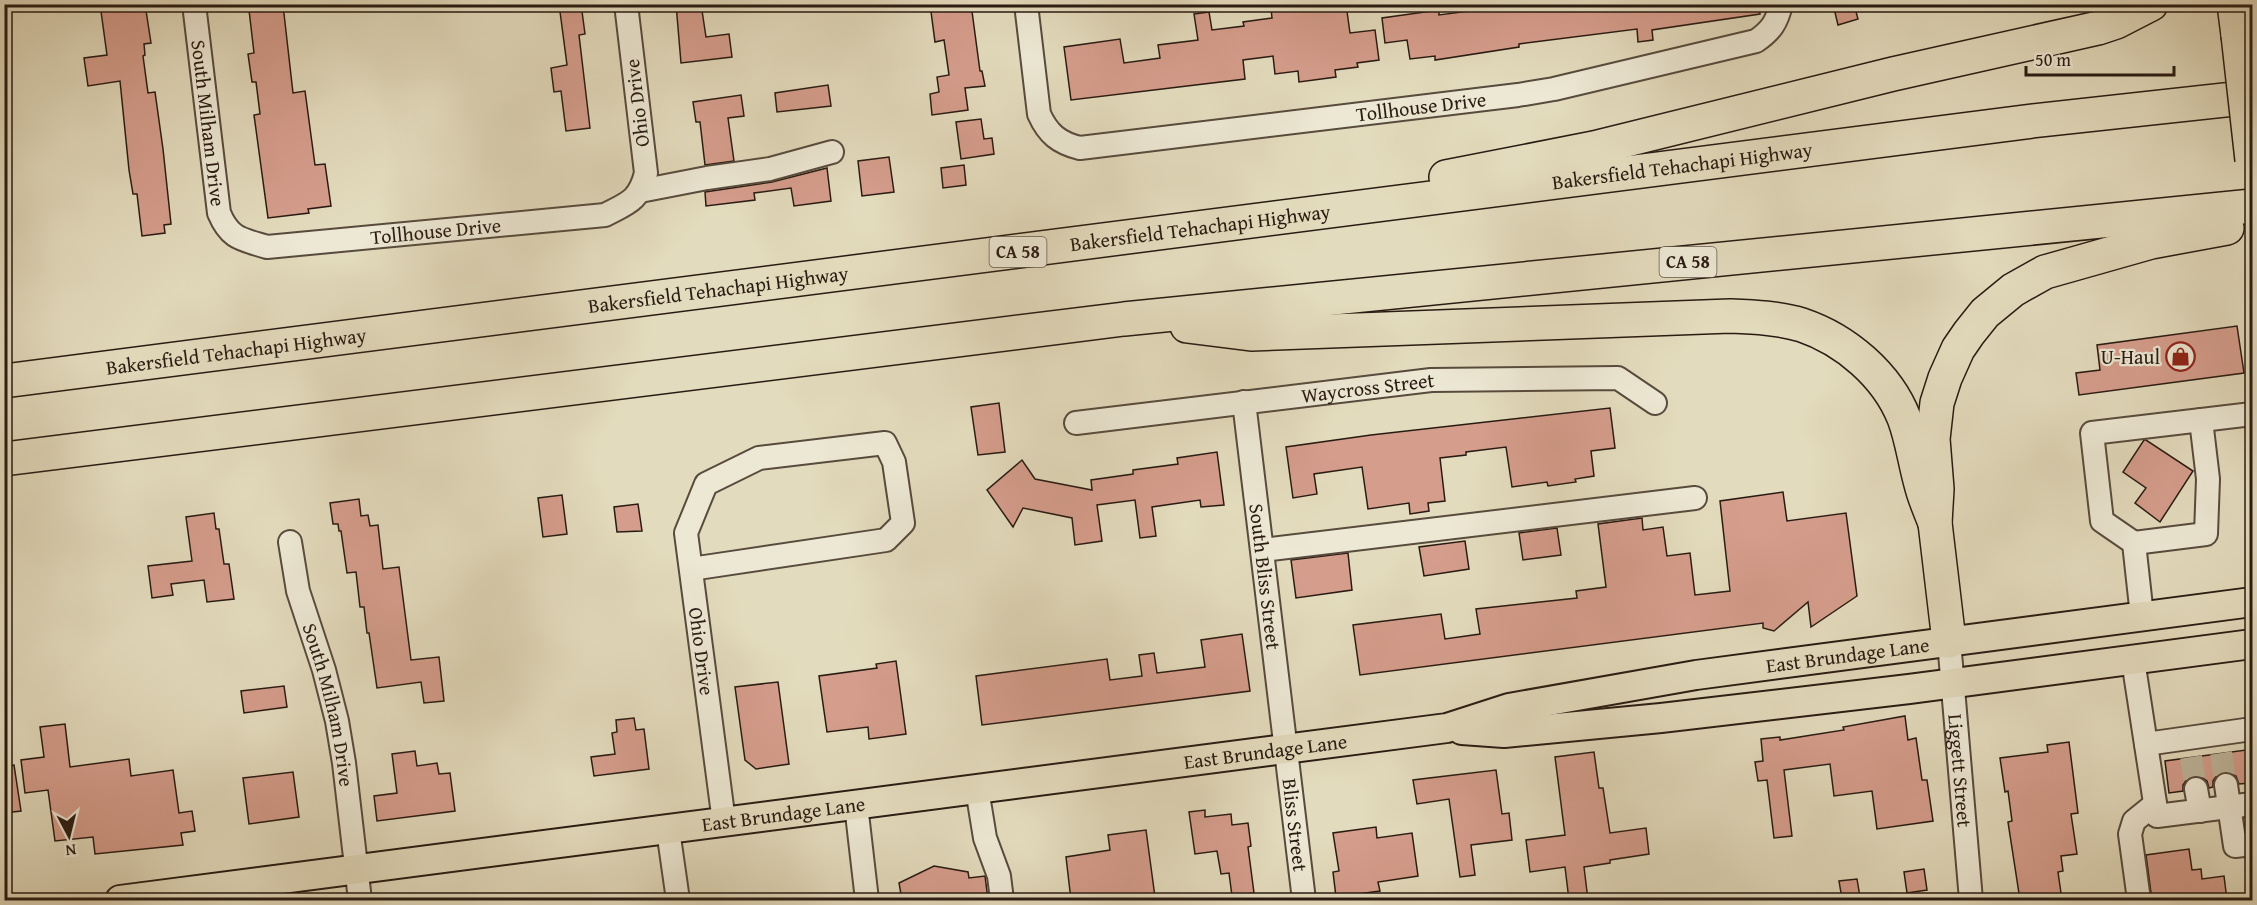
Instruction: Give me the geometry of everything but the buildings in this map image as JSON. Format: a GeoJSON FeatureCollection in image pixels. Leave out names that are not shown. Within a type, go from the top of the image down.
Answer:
{"type":"FeatureCollection","features":[{"type":"Feature","properties":{"kind":"highway"},"geometry":{"type":"LineString","coordinates":[[1152,235],[1594,148],[1893,74],[2098,28],[2116,22],[2151,4]]}},
{"type":"Feature","properties":{"kind":"highway"},"geometry":{"type":"LineString","coordinates":[[2236,20],[2253,160]]}},
{"type":"Feature","properties":{"kind":"highway"},"geometry":{"type":"LineString","coordinates":[[2032,121],[2253,76]]}},
{"type":"Feature","properties":{"kind":"highway","name":"Bakersfield Tehachapi Highway"},"geometry":{"type":"LineString","coordinates":[[4,381],[2032,121],[2253,97]]}},
{"type":"Feature","properties":{"kind":"highway","name":"CA 58"},"geometry":{"type":"LineString","coordinates":[[4,459],[1124,319],[2253,206]]}},
{"type":"Feature","properties":{"kind":"highway"},"geometry":{"type":"LineString","coordinates":[[1949,641],[1935,523],[1937,489],[1933,439],[1937,404],[1945,378],[1958,349],[1985,313],[2013,290],[2045,272],[2151,242],[2253,223]]}},
{"type":"Feature","properties":{"kind":"highway"},"geometry":{"type":"LineString","coordinates":[[1124,319],[1251,334],[1730,316],[1757,317],[1802,326],[1834,339],[1857,355],[1889,390],[1904,420],[1921,487],[1935,523]]}},
{"type":"Feature","properties":{"kind":"main road","name":"East Brundage Lane"},"geometry":{"type":"LineString","coordinates":[[120,900],[1447,728],[1509,708],[1648,683],[1745,668],[2253,602]]}},
{"type":"Feature","properties":{"kind":"main road","name":"East Brundage Lane"},"geometry":{"type":"LineString","coordinates":[[1447,728],[1514,732],[1661,718],[2253,644]]}},
{"type":"Feature","properties":{"kind":"street","name":"South Milham Drive"},"geometry":{"type":"LineString","coordinates":[[194,4],[219,213],[225,227],[234,237]]}},
{"type":"Feature","properties":{"kind":"street","name":"Ohio Drive"},"geometry":{"type":"LineString","coordinates":[[626,4],[646,173],[638,195]]}},
{"type":"Feature","properties":{"kind":"street","name":"Tollhouse Drive"},"geometry":{"type":"LineString","coordinates":[[1026,4],[1039,114],[1046,129],[1055,138],[1065,144],[1080,148],[1530,93],[1756,41],[1768,33],[1779,13]]}},
{"type":"Feature","properties":{"kind":"street","name":"Tollhouse Drive"},"geometry":{"type":"LineString","coordinates":[[234,237],[267,247],[604,215],[638,195],[706,178],[770,169],[832,152]]}},
{"type":"Feature","properties":{"kind":"street","name":"Waycross Street"},"geometry":{"type":"LineString","coordinates":[[1076,423],[1431,380],[1618,378],[1655,403]]}},
{"type":"Feature","properties":{"kind":"street","name":"South Bliss Street"},"geometry":{"type":"LineString","coordinates":[[1244,402],[1287,749]]}},
{"type":"Feature","properties":{"kind":"street"},"geometry":{"type":"LineString","coordinates":[[2201,420],[2208,479],[2205,534],[2134,543],[2102,521],[2092,433],[2201,420],[2253,414]]}},
{"type":"Feature","properties":{"kind":"street","name":"Ohio Drive"},"geometry":{"type":"LineString","coordinates":[[691,569],[886,540],[903,523],[894,462],[885,443],[759,458],[706,484],[686,532],[724,822]]}},
{"type":"Feature","properties":{"kind":"street"},"geometry":{"type":"LineString","coordinates":[[1263,550],[1695,498]]}},
{"type":"Feature","properties":{"kind":"street","name":"South Milham Drive"},"geometry":{"type":"LineString","coordinates":[[290,542],[298,591],[324,670],[337,721],[360,900]]}},
{"type":"Feature","properties":{"kind":"street"},"geometry":{"type":"LineString","coordinates":[[2134,543],[2142,616]]}},
{"type":"Feature","properties":{"kind":"street","name":"Liggett Street"},"geometry":{"type":"LineString","coordinates":[[1949,641],[1971,900]]}},
{"type":"Feature","properties":{"kind":"street"},"geometry":{"type":"LineString","coordinates":[[2133,660],[2157,816],[2198,800],[2228,796],[2253,804]]}},
{"type":"Feature","properties":{"kind":"street"},"geometry":{"type":"LineString","coordinates":[[2146,744],[2189,747],[2220,743],[2253,729]]}},
{"type":"Feature","properties":{"kind":"street","name":"Bliss Street"},"geometry":{"type":"LineString","coordinates":[[1287,749],[1304,900]]}},
{"type":"Feature","properties":{"kind":"street"},"geometry":{"type":"LineString","coordinates":[[977,789],[985,838],[999,876],[1002,900]]}},
{"type":"Feature","properties":{"kind":"street"},"geometry":{"type":"LineString","coordinates":[[2228,796],[2235,846],[2253,844]]}},
{"type":"Feature","properties":{"kind":"street"},"geometry":{"type":"LineString","coordinates":[[2139,900],[2130,834],[2134,821],[2155,804]]}},
{"type":"Feature","properties":{"kind":"street"},"geometry":{"type":"LineString","coordinates":[[856,805],[867,900]]}},
{"type":"Feature","properties":{"kind":"street"},"geometry":{"type":"LineString","coordinates":[[668,830],[678,900]]}},
{"type":"Feature","properties":{"kind":"tunnel"},"geometry":{"type":"LineString","coordinates":[[2221,753],[2226,785]]}},
{"type":"Feature","properties":{"kind":"tunnel"},"geometry":{"type":"LineString","coordinates":[[2191,757],[2196,789]]}},
{"type":"Feature","properties":{"kind":"place","name":"U-Haul"},"geometry":{"type":"Point","coordinates":[2181,357]}}]}
